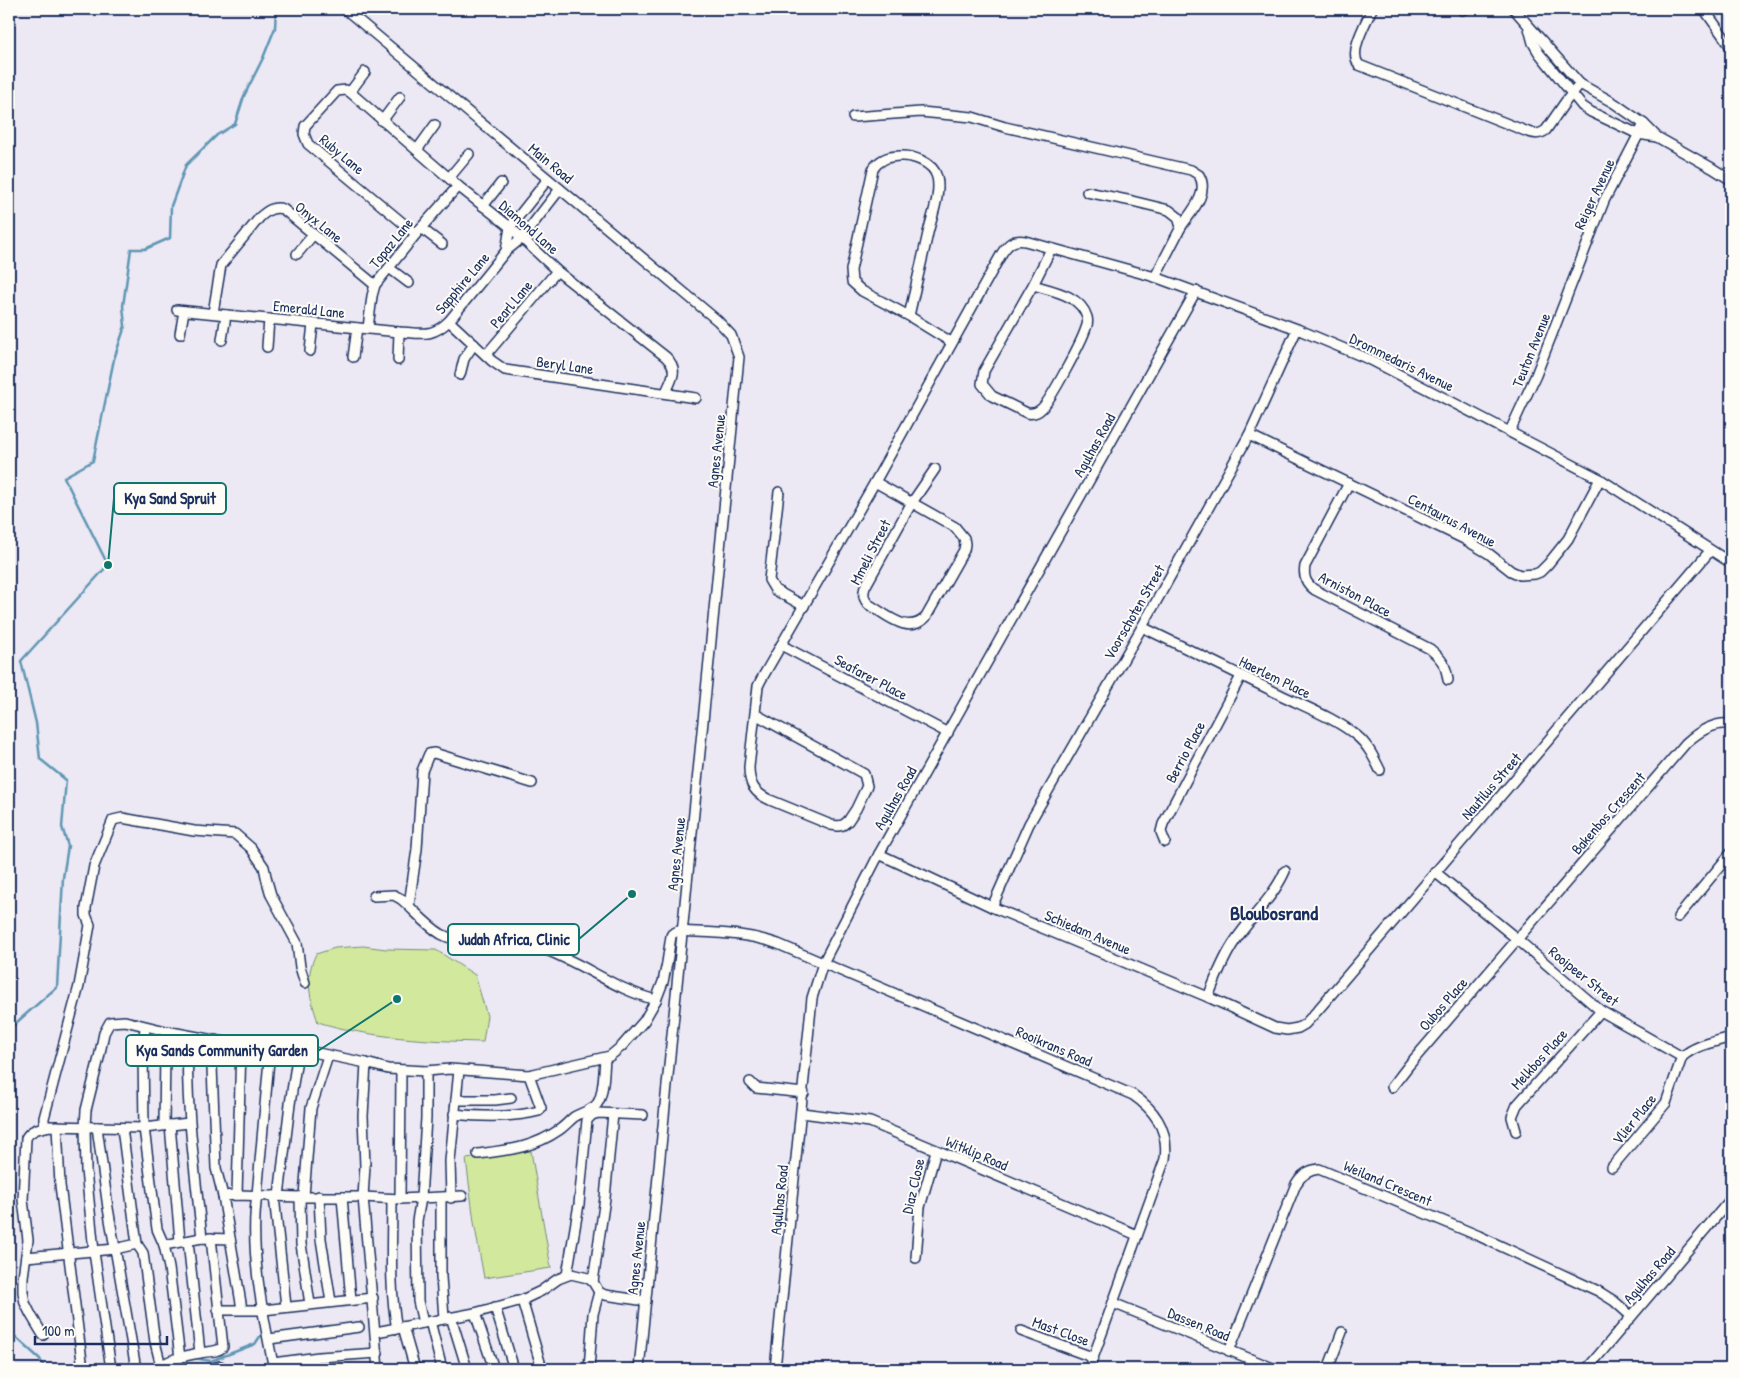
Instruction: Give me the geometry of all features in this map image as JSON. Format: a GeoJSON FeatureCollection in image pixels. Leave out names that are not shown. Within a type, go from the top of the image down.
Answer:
{"type":"FeatureCollection","features":[{"type":"Feature","properties":{"kind":"street","name":"Main Road"},"geometry":{"type":"LineString","coordinates":[[345,9],[718,321],[731,335],[735,343]]}},
{"type":"Feature","properties":{"kind":"street"},"geometry":{"type":"LineString","coordinates":[[1372,9],[1355,53],[1356,62],[1363,68],[1536,134],[1542,133],[1550,127],[1571,94],[1580,84]]}},
{"type":"Feature","properties":{"kind":"street"},"geometry":{"type":"LineString","coordinates":[[1514,9],[1529,28],[1548,45],[1580,84],[1614,103],[1644,124],[1657,137],[1731,180]]}},
{"type":"Feature","properties":{"kind":"street"},"geometry":{"type":"LineString","coordinates":[[1704,9],[1731,47]]}},
{"type":"Feature","properties":{"kind":"street"},"geometry":{"type":"LineString","coordinates":[[1529,28],[1533,43],[1539,53],[1582,106],[1638,134],[1657,137]]}},
{"type":"Feature","properties":{"kind":"street"},"geometry":{"type":"LineString","coordinates":[[348,91],[365,72]]}},
{"type":"Feature","properties":{"kind":"street","name":"Diamond Lane"},"geometry":{"type":"LineString","coordinates":[[348,91],[458,186],[522,238],[557,270],[670,361],[674,367],[674,372],[666,392]]}},
{"type":"Feature","properties":{"kind":"street","name":"Ruby Lane"},"geometry":{"type":"LineString","coordinates":[[348,91],[335,92],[307,123],[304,134],[308,144],[418,231],[442,244]]}},
{"type":"Feature","properties":{"kind":"street"},"geometry":{"type":"LineString","coordinates":[[382,121],[400,97]]}},
{"type":"Feature","properties":{"kind":"street"},"geometry":{"type":"LineString","coordinates":[[853,117],[921,112],[972,116],[1004,127],[1191,170],[1200,175],[1203,187],[1199,199],[1181,227],[1155,277]]}},
{"type":"Feature","properties":{"kind":"street","name":"Reiger Avenue"},"geometry":{"type":"LineString","coordinates":[[1574,278],[1589,235],[1604,201],[1644,124]]}},
{"type":"Feature","properties":{"kind":"street"},"geometry":{"type":"LineString","coordinates":[[417,150],[436,125]]}},
{"type":"Feature","properties":{"kind":"street"},"geometry":{"type":"LineString","coordinates":[[449,178],[469,154]]}},
{"type":"Feature","properties":{"kind":"street"},"geometry":{"type":"LineString","coordinates":[[909,316],[938,188],[935,172],[918,159],[904,155],[881,160],[873,169],[850,274],[852,282],[856,287],[951,342]]}},
{"type":"Feature","properties":{"kind":"street","name":"Sapphire Lane"},"geometry":{"type":"LineString","coordinates":[[506,251],[510,228],[548,179]]}},
{"type":"Feature","properties":{"kind":"street"},"geometry":{"type":"LineString","coordinates":[[483,206],[501,183]]}},
{"type":"Feature","properties":{"kind":"street","name":"Topaz Lane"},"geometry":{"type":"LineString","coordinates":[[368,328],[375,285],[418,231],[458,186]]}},
{"type":"Feature","properties":{"kind":"street","name":"Sapphire Lane"},"geometry":{"type":"LineString","coordinates":[[438,330],[449,321],[506,251],[522,238],[560,189]]}},
{"type":"Feature","properties":{"kind":"street"},"geometry":{"type":"LineString","coordinates":[[1087,192],[1169,210],[1178,217],[1181,227]]}},
{"type":"Feature","properties":{"kind":"street","name":"Onyx Lane"},"geometry":{"type":"LineString","coordinates":[[213,313],[221,265],[266,212],[277,208],[283,209],[375,285]]}},
{"type":"Feature","properties":{"kind":"street"},"geometry":{"type":"LineString","coordinates":[[297,254],[313,235]]}},
{"type":"Feature","properties":{"kind":"street","name":"Drommedaris Avenue"},"geometry":{"type":"LineString","coordinates":[[755,714],[864,774],[867,786],[861,801],[848,821],[838,826],[831,825],[760,796],[752,788],[749,778],[749,766],[758,686],[875,482],[951,342],[1008,245],[1015,240],[1033,243],[1155,277],[1297,328],[1371,360],[1600,478],[1731,563]]}},
{"type":"Feature","properties":{"kind":"street"},"geometry":{"type":"LineString","coordinates":[[1033,285],[1070,297],[1082,307],[1088,319],[1085,332],[1049,398],[1041,410],[1032,414],[992,396],[982,384],[982,378],[984,371],[1033,285],[1051,248]]}},
{"type":"Feature","properties":{"kind":"street"},"geometry":{"type":"LineString","coordinates":[[389,268],[409,284]]}},
{"type":"Feature","properties":{"kind":"street","name":"Pearl Lane"},"geometry":{"type":"LineString","coordinates":[[486,355],[557,270]]}},
{"type":"Feature","properties":{"kind":"street","name":"Teuton Avenue"},"geometry":{"type":"LineString","coordinates":[[1510,431],[1536,375],[1574,278]]}},
{"type":"Feature","properties":{"kind":"street","name":"Agulhas Road"},"geometry":{"type":"LineString","coordinates":[[775,1369],[812,998],[823,962],[879,854],[1196,291]]}},
{"type":"Feature","properties":{"kind":"street","name":"Emerald Lane"},"geometry":{"type":"LineString","coordinates":[[180,334],[181,310],[399,332],[427,333],[438,330]]}},
{"type":"Feature","properties":{"kind":"street"},"geometry":{"type":"LineString","coordinates":[[222,340],[226,315]]}},
{"type":"Feature","properties":{"kind":"street"},"geometry":{"type":"LineString","coordinates":[[267,347],[269,319]]}},
{"type":"Feature","properties":{"kind":"street","name":"Beryl Lane"},"geometry":{"type":"LineString","coordinates":[[449,321],[499,367],[510,372],[666,392],[696,398]]}},
{"type":"Feature","properties":{"kind":"street"},"geometry":{"type":"LineString","coordinates":[[310,351],[313,324]]}},
{"type":"Feature","properties":{"kind":"street"},"geometry":{"type":"LineString","coordinates":[[353,357],[357,328]]}},
{"type":"Feature","properties":{"kind":"street","name":"Voorschoten Street"},"geometry":{"type":"LineString","coordinates":[[992,907],[1029,824],[1250,435],[1297,328]]}},
{"type":"Feature","properties":{"kind":"street"},"geometry":{"type":"LineString","coordinates":[[398,360],[399,332]]}},
{"type":"Feature","properties":{"kind":"street","name":"Agnes Avenue"},"geometry":{"type":"LineString","coordinates":[[639,1369],[739,366],[739,357],[735,343]]}},
{"type":"Feature","properties":{"kind":"street"},"geometry":{"type":"LineString","coordinates":[[460,375],[464,359],[474,344]]}},
{"type":"Feature","properties":{"kind":"street","name":"Centaurus Avenue"},"geometry":{"type":"LineString","coordinates":[[1250,435],[1464,539],[1488,553],[1520,576],[1540,572],[1568,539],[1600,478]]}},
{"type":"Feature","properties":{"kind":"street","name":"Mmeli Street"},"geometry":{"type":"LineString","coordinates":[[875,482],[911,504],[955,527],[964,538],[964,550],[926,616],[918,624],[909,626],[868,604],[863,596],[865,586],[911,504],[935,469]]}},
{"type":"Feature","properties":{"kind":"street","name":"Arniston Place"},"geometry":{"type":"LineString","coordinates":[[1348,483],[1305,566],[1306,582],[1315,590],[1430,649],[1446,665],[1448,680]]}},
{"type":"Feature","properties":{"kind":"street"},"geometry":{"type":"LineString","coordinates":[[779,492],[769,580],[776,590],[804,606]]}},
{"type":"Feature","properties":{"kind":"street","name":"Nautilus Street"},"geometry":{"type":"LineString","coordinates":[[1287,1030],[1298,1028],[1311,1019],[1710,551]]}},
{"type":"Feature","properties":{"kind":"street","name":"Haerlem Place"},"geometry":{"type":"LineString","coordinates":[[1142,627],[1310,709],[1358,736],[1371,753],[1380,770]]}},
{"type":"Feature","properties":{"kind":"street","name":"Seafarer Place"},"geometry":{"type":"LineString","coordinates":[[781,645],[948,733]]}},
{"type":"Feature","properties":{"kind":"street","name":"Berrio Place"},"geometry":{"type":"LineString","coordinates":[[1166,842],[1161,832],[1163,824],[1242,676]]}},
{"type":"Feature","properties":{"kind":"street","name":"Bakenbos Crescent"},"geometry":{"type":"LineString","coordinates":[[1517,939],[1686,743],[1701,731],[1716,725],[1731,724]]}},
{"type":"Feature","properties":{"kind":"street"},"geometry":{"type":"LineString","coordinates":[[409,905],[417,849],[422,771],[429,754],[434,753],[532,783]]}},
{"type":"Feature","properties":{"kind":"street"},"geometry":{"type":"LineString","coordinates":[[44,1127],[44,1118],[79,986],[90,926],[86,908],[94,866],[113,820],[122,818],[194,831],[235,834],[239,836],[264,867],[271,895],[297,943],[300,966],[305,982]]}},
{"type":"Feature","properties":{"kind":"street"},"geometry":{"type":"LineString","coordinates":[[1678,917],[1731,853]]}},
{"type":"Feature","properties":{"kind":"street","name":"Schiedam Avenue"},"geometry":{"type":"LineString","coordinates":[[879,854],[992,907],[1208,997],[1269,1025],[1287,1030]]}},
{"type":"Feature","properties":{"kind":"street"},"geometry":{"type":"LineString","coordinates":[[1208,997],[1222,962],[1234,941],[1270,896],[1285,871]]}},
{"type":"Feature","properties":{"kind":"street","name":"Rooipeer Street"},"geometry":{"type":"LineString","coordinates":[[1435,872],[1601,1011],[1682,1057]]}},
{"type":"Feature","properties":{"kind":"street"},"geometry":{"type":"LineString","coordinates":[[374,896],[394,895],[409,905],[442,934],[474,943],[524,943],[543,948],[575,962],[635,995],[656,1000]]}},
{"type":"Feature","properties":{"kind":"street"},"geometry":{"type":"LineString","coordinates":[[111,1369],[94,1252],[86,1170],[85,1127],[86,1110],[106,1026],[110,1022],[119,1021],[211,1041],[328,1056],[401,1071],[439,1069],[530,1075],[605,1058],[615,1052],[644,1021],[656,1000],[663,982],[671,936],[674,932],[682,931]]}},
{"type":"Feature","properties":{"kind":"street","name":"Rooikrans Road"},"geometry":{"type":"LineString","coordinates":[[682,931],[717,932],[756,937],[823,962],[1133,1095],[1154,1113],[1163,1133],[1165,1154],[1163,1167],[1088,1369]]}},
{"type":"Feature","properties":{"kind":"street","name":"Oubos Place"},"geometry":{"type":"LineString","coordinates":[[1392,1087],[1517,939]]}},
{"type":"Feature","properties":{"kind":"street","name":"Melkbos Place"},"geometry":{"type":"LineString","coordinates":[[1516,1131],[1512,1117],[1517,1105],[1601,1011]]}},
{"type":"Feature","properties":{"kind":"street"},"geometry":{"type":"LineString","coordinates":[[145,1027],[143,1051],[144,1128],[157,1229],[164,1245],[169,1268],[180,1358]]}},
{"type":"Feature","properties":{"kind":"street"},"geometry":{"type":"LineString","coordinates":[[166,1031],[164,1054],[167,1125],[200,1353]]}},
{"type":"Feature","properties":{"kind":"street"},"geometry":{"type":"LineString","coordinates":[[122,1128],[137,1244],[143,1253],[159,1368],[180,1358],[220,1350],[223,1347],[189,1123],[188,1036]]}},
{"type":"Feature","properties":{"kind":"street"},"geometry":{"type":"LineString","coordinates":[[1682,1057],[1702,1045],[1731,1037]]}},
{"type":"Feature","properties":{"kind":"street"},"geometry":{"type":"LineString","coordinates":[[211,1041],[216,1168],[223,1196],[242,1309]]}},
{"type":"Feature","properties":{"kind":"street"},"geometry":{"type":"LineString","coordinates":[[237,1195],[241,1045]]}},
{"type":"Feature","properties":{"kind":"street"},"geometry":{"type":"LineString","coordinates":[[270,1049],[254,1216],[254,1240],[263,1310],[274,1366],[319,1357],[378,1353]]}},
{"type":"Feature","properties":{"kind":"street"},"geometry":{"type":"LineString","coordinates":[[286,1306],[277,1196],[298,1052]]}},
{"type":"Feature","properties":{"kind":"street"},"geometry":{"type":"LineString","coordinates":[[310,1304],[301,1244],[302,1197],[311,1108],[328,1056]]}},
{"type":"Feature","properties":{"kind":"street","name":"Vlier Place"},"geometry":{"type":"LineString","coordinates":[[1612,1167],[1666,1103],[1682,1057]]}},
{"type":"Feature","properties":{"kind":"street"},"geometry":{"type":"LineString","coordinates":[[478,1154],[512,1150],[530,1145],[593,1108],[601,1096],[605,1058]]}},
{"type":"Feature","properties":{"kind":"street"},"geometry":{"type":"LineString","coordinates":[[366,1063],[363,1197],[378,1369]]}},
{"type":"Feature","properties":{"kind":"street"},"geometry":{"type":"LineString","coordinates":[[451,1198],[450,1161],[460,1070]]}},
{"type":"Feature","properties":{"kind":"street"},"geometry":{"type":"LineString","coordinates":[[401,1071],[392,1257],[394,1304],[400,1328],[415,1369]]}},
{"type":"Feature","properties":{"kind":"street"},"geometry":{"type":"LineString","coordinates":[[426,1071],[426,1118],[421,1198],[417,1221],[418,1301],[442,1369]]}},
{"type":"Feature","properties":{"kind":"street"},"geometry":{"type":"LineString","coordinates":[[454,1114],[487,1116],[540,1111],[540,1103],[530,1075]]}},
{"type":"Feature","properties":{"kind":"street"},"geometry":{"type":"LineString","coordinates":[[750,1082],[756,1088],[804,1093]]}},
{"type":"Feature","properties":{"kind":"street"},"geometry":{"type":"LineString","coordinates":[[456,1100],[512,1098]]}},
{"type":"Feature","properties":{"kind":"street"},"geometry":{"type":"LineString","coordinates":[[567,1275],[579,1204],[587,1120],[592,1115],[598,1113],[643,1115]]}},
{"type":"Feature","properties":{"kind":"street","name":"Witklip Road"},"geometry":{"type":"LineString","coordinates":[[802,1113],[870,1122],[1137,1235]]}},
{"type":"Feature","properties":{"kind":"street"},"geometry":{"type":"LineString","coordinates":[[589,1369],[593,1314],[599,1292],[594,1282],[613,1114]]}},
{"type":"Feature","properties":{"kind":"street"},"geometry":{"type":"LineString","coordinates":[[43,1335],[26,1303],[23,1277],[28,1240],[23,1186],[26,1138],[31,1132],[44,1127],[144,1128],[189,1123]]}},
{"type":"Feature","properties":{"kind":"street"},"geometry":{"type":"LineString","coordinates":[[57,1126],[60,1185],[83,1369]]}},
{"type":"Feature","properties":{"kind":"street"},"geometry":{"type":"LineString","coordinates":[[97,1128],[115,1250],[136,1369]]}},
{"type":"Feature","properties":{"kind":"street","name":"Diaz Close"},"geometry":{"type":"LineString","coordinates":[[916,1258],[920,1207],[936,1151]]}},
{"type":"Feature","properties":{"kind":"street","name":"Weiland Crescent"},"geometry":{"type":"LineString","coordinates":[[1229,1351],[1296,1184],[1305,1173],[1319,1169],[1479,1236],[1590,1287],[1614,1301],[1631,1316]]}},
{"type":"Feature","properties":{"kind":"street"},"geometry":{"type":"LineString","coordinates":[[223,1196],[319,1196],[396,1199],[462,1196]]}},
{"type":"Feature","properties":{"kind":"street"},"geometry":{"type":"LineString","coordinates":[[319,1196],[321,1239],[331,1302]]}},
{"type":"Feature","properties":{"kind":"street"},"geometry":{"type":"LineString","coordinates":[[342,1197],[351,1300]]}},
{"type":"Feature","properties":{"kind":"street"},"geometry":{"type":"LineString","coordinates":[[441,1198],[441,1277],[448,1317],[467,1369]]}},
{"type":"Feature","properties":{"kind":"street","name":"Agulhas Road"},"geometry":{"type":"LineString","coordinates":[[1587,1369],[1731,1199]]}},
{"type":"Feature","properties":{"kind":"street"},"geometry":{"type":"LineString","coordinates":[[164,1245],[206,1238],[230,1240]]}},
{"type":"Feature","properties":{"kind":"street"},"geometry":{"type":"LineString","coordinates":[[26,1257],[115,1250],[137,1244]]}},
{"type":"Feature","properties":{"kind":"street"},"geometry":{"type":"LineString","coordinates":[[376,1332],[475,1313],[522,1300],[567,1275],[579,1275],[594,1282]]}},
{"type":"Feature","properties":{"kind":"street"},"geometry":{"type":"LineString","coordinates":[[599,1292],[613,1297],[646,1301]]}},
{"type":"Feature","properties":{"kind":"street"},"geometry":{"type":"LineString","coordinates":[[218,1310],[263,1310],[373,1298]]}},
{"type":"Feature","properties":{"kind":"street"},"geometry":{"type":"LineString","coordinates":[[522,1300],[542,1369]]}},
{"type":"Feature","properties":{"kind":"street","name":"Dassen Road"},"geometry":{"type":"LineString","coordinates":[[1113,1303],[1274,1369]]}},
{"type":"Feature","properties":{"kind":"street"},"geometry":{"type":"LineString","coordinates":[[496,1307],[514,1369]]}},
{"type":"Feature","properties":{"kind":"street"},"geometry":{"type":"LineString","coordinates":[[475,1313],[494,1369]]}},
{"type":"Feature","properties":{"kind":"street"},"geometry":{"type":"LineString","coordinates":[[269,1339],[359,1328]]}},
{"type":"Feature","properties":{"kind":"street","name":"Mast Close"},"geometry":{"type":"LineString","coordinates":[[1021,1331],[1092,1357]]}},
{"type":"Feature","properties":{"kind":"street"},"geometry":{"type":"LineString","coordinates":[[1328,1369],[1342,1332]]}},
{"type":"Feature","properties":{"kind":"street"},"geometry":{"type":"LineString","coordinates":[[211,1369],[220,1366],[225,1369]]}},
{"type":"Feature","properties":{"kind":"green space"},"geometry":{"type":"Polygon","coordinates":[[[363,946],[386,949],[436,950],[475,975],[487,1016],[483,1042],[442,1041],[379,1035],[318,1022],[309,980],[312,963],[316,954],[335,948],[363,946]]]}},
{"type":"Feature","properties":{"kind":"green space"},"geometry":{"type":"Polygon","coordinates":[[[531,1151],[551,1268],[484,1278],[474,1222],[466,1159],[531,1151]]]}},
{"type":"Feature","properties":{"kind":"waterway"},"geometry":{"type":"LineString","coordinates":[[9,1029],[57,987],[63,878],[68,846],[62,827],[66,780],[40,759],[36,723],[21,661],[108,565],[64,477],[93,461],[114,359],[125,326],[123,306],[131,249],[145,249],[170,238],[171,206],[186,165],[217,135],[235,124],[244,96],[263,58],[275,28],[276,9]]}},
{"type":"Feature","properties":{"kind":"waterway"},"geometry":{"type":"LineString","coordinates":[[9,1331],[40,1359],[45,1369]]}},
{"type":"Feature","properties":{"kind":"waterway"},"geometry":{"type":"LineString","coordinates":[[194,1358],[211,1361],[255,1344],[261,1335]]}},
{"type":"Feature","properties":{"kind":"waterway"},"geometry":{"type":"LineString","coordinates":[[165,1369],[188,1359]]}},
{"type":"Feature","properties":{"kind":"place","name":"Kya Sand Spruit"},"geometry":{"type":"Point","coordinates":[108,565]}},
{"type":"Feature","properties":{"kind":"place","name":"Judah Africa, Clinic"},"geometry":{"type":"Point","coordinates":[632,894]}},
{"type":"Feature","properties":{"kind":"place","name":"Kya Sands Community Garden"},"geometry":{"type":"Point","coordinates":[397,999]}},
{"type":"Feature","properties":{"kind":"district","name":"Bloubosrand"},"geometry":{"type":"Point","coordinates":[1274,912]}}]}
